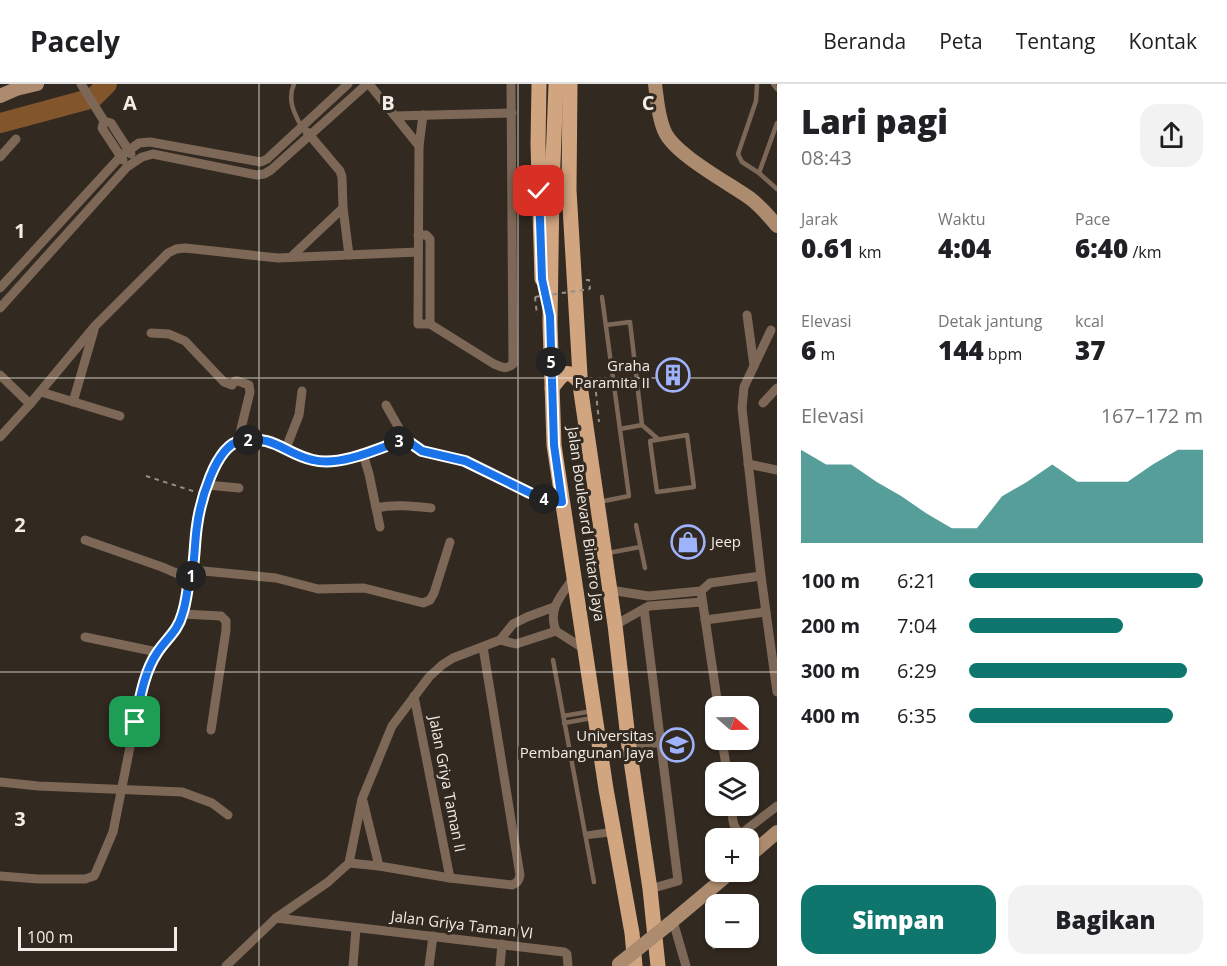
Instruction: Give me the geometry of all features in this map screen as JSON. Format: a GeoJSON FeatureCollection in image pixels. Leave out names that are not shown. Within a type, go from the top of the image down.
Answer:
{"type":"FeatureCollection","features":[{"type":"Feature","properties":{"kind":"main road"},"geometry":{"type":"LineString","coordinates":[[0,96],[37,84]]}},
{"type":"Feature","properties":{"kind":"main road"},"geometry":{"type":"LineString","coordinates":[[540,84],[538,144],[544,316]]}},
{"type":"Feature","properties":{"kind":"main road","name":"Jalan Boulevard Bintaro Jaya"},"geometry":{"type":"LineString","coordinates":[[556,84],[544,316],[552,388],[554,445],[606,789],[632,933],[635,966]]}},
{"type":"Feature","properties":{"kind":"main road","name":"Jalan Boulevard Bintaro Jaya"},"geometry":{"type":"LineString","coordinates":[[570,84],[569,190],[580,384],[615,625],[658,966]]}},
{"type":"Feature","properties":{"kind":"main road"},"geometry":{"type":"LineString","coordinates":[[655,84],[664,131],[672,144],[752,200],[777,226]]}},
{"type":"Feature","properties":{"kind":"main road"},"geometry":{"type":"LineString","coordinates":[[552,388],[562,375],[568,373],[575,376],[580,384]]}},
{"type":"Feature","properties":{"kind":"main road"},"geometry":{"type":"LineString","coordinates":[[759,848],[777,832]]}},
{"type":"Feature","properties":{"kind":"main road"},"geometry":{"type":"LineString","coordinates":[[618,965],[719,882]]}},
{"type":"Feature","properties":{"kind":"street"},"geometry":{"type":"LineString","coordinates":[[0,288],[125,154],[139,143],[145,141],[261,162],[348,84]]}},
{"type":"Feature","properties":{"kind":"street"},"geometry":{"type":"LineString","coordinates":[[0,308],[127,167],[142,157],[153,154],[257,175],[264,174],[368,84],[419,146]]}},
{"type":"Feature","properties":{"kind":"street"},"geometry":{"type":"LineString","coordinates":[[423,115],[419,146],[417,321],[420,324],[430,324],[494,364],[509,367],[513,364],[512,84]]}},
{"type":"Feature","properties":{"kind":"street"},"geometry":{"type":"LineString","coordinates":[[83,88],[103,120],[102,128],[125,154],[136,161]]}},
{"type":"Feature","properties":{"kind":"street"},"geometry":{"type":"LineString","coordinates":[[395,116],[512,113]]}},
{"type":"Feature","properties":{"kind":"street"},"geometry":{"type":"LineString","coordinates":[[301,126],[340,171],[349,255]]}},
{"type":"Feature","properties":{"kind":"street"},"geometry":{"type":"LineString","coordinates":[[0,157],[16,139]]}},
{"type":"Feature","properties":{"kind":"street"},"geometry":{"type":"LineString","coordinates":[[125,154],[127,167]]}},
{"type":"Feature","properties":{"kind":"street"},"geometry":{"type":"LineString","coordinates":[[291,257],[343,208]]}},
{"type":"Feature","properties":{"kind":"street"},"geometry":{"type":"LineString","coordinates":[[418,236],[426,235],[430,239],[430,324]]}},
{"type":"Feature","properties":{"kind":"street"},"geometry":{"type":"LineString","coordinates":[[0,437],[41,392],[95,326],[168,253],[177,249],[278,258],[418,252]]}},
{"type":"Feature","properties":{"kind":"street"},"geometry":{"type":"LineString","coordinates":[[747,315],[754,367]]}},
{"type":"Feature","properties":{"kind":"street"},"geometry":{"type":"LineString","coordinates":[[73,402],[95,326]]}},
{"type":"Feature","properties":{"kind":"street"},"geometry":{"type":"LineString","coordinates":[[771,330],[744,387],[742,398],[761,576],[777,692]]}},
{"type":"Feature","properties":{"kind":"street"},"geometry":{"type":"LineString","coordinates":[[151,333],[169,334],[185,341],[224,382],[232,385],[238,381],[249,386],[250,392],[238,441]]}},
{"type":"Feature","properties":{"kind":"street"},"geometry":{"type":"LineString","coordinates":[[0,375],[30,404]]}},
{"type":"Feature","properties":{"kind":"street"},"geometry":{"type":"LineString","coordinates":[[763,403],[777,388]]}},
{"type":"Feature","properties":{"kind":"street"},"geometry":{"type":"LineString","coordinates":[[286,448],[299,415],[302,391]]}},
{"type":"Feature","properties":{"kind":"street"},"geometry":{"type":"LineString","coordinates":[[41,392],[120,416]]}},
{"type":"Feature","properties":{"kind":"street"},"geometry":{"type":"LineString","coordinates":[[386,405],[405,439],[422,451],[465,461],[530,493],[552,502],[562,502]]}},
{"type":"Feature","properties":{"kind":"street"},"geometry":{"type":"LineString","coordinates":[[0,876],[85,879],[94,876],[100,866],[113,832],[120,790],[149,669],[157,652],[176,630],[183,614],[204,495],[220,456],[229,446],[238,441],[267,440],[299,456],[315,461],[334,462],[405,439]]}},
{"type":"Feature","properties":{"kind":"street"},"geometry":{"type":"LineString","coordinates":[[363,454],[380,527]]}},
{"type":"Feature","properties":{"kind":"street"},"geometry":{"type":"LineString","coordinates":[[748,464],[777,470]]}},
{"type":"Feature","properties":{"kind":"street"},"geometry":{"type":"LineString","coordinates":[[207,485],[239,488]]}},
{"type":"Feature","properties":{"kind":"street"},"geometry":{"type":"LineString","coordinates":[[376,508],[399,506],[431,508]]}},
{"type":"Feature","properties":{"kind":"street"},"geometry":{"type":"LineString","coordinates":[[85,540],[162,567],[191,574],[276,578],[318,589],[364,588],[423,603],[430,600],[434,593],[450,542]]}},
{"type":"Feature","properties":{"kind":"street"},"geometry":{"type":"LineString","coordinates":[[575,575],[554,607],[552,614],[556,631],[586,650]]}},
{"type":"Feature","properties":{"kind":"street"},"geometry":{"type":"LineString","coordinates":[[610,590],[648,596],[701,591],[710,583],[761,576]]}},
{"type":"Feature","properties":{"kind":"street"},"geometry":{"type":"LineString","coordinates":[[701,591],[716,696]]}},
{"type":"Feature","properties":{"kind":"street"},"geometry":{"type":"LineString","coordinates":[[648,596],[647,608],[660,739],[678,881],[650,889]]}},
{"type":"Feature","properties":{"kind":"street"},"geometry":{"type":"LineString","coordinates":[[615,625],[647,608],[702,602]]}},
{"type":"Feature","properties":{"kind":"street"},"geometry":{"type":"LineString","coordinates":[[226,966],[276,918],[328,882],[349,862],[362,799],[392,726],[429,677],[453,658],[500,640],[513,624],[554,607]]}},
{"type":"Feature","properties":{"kind":"street"},"geometry":{"type":"LineString","coordinates":[[705,620],[766,612]]}},
{"type":"Feature","properties":{"kind":"street"},"geometry":{"type":"LineString","coordinates":[[183,614],[221,616],[226,621],[210,730]]}},
{"type":"Feature","properties":{"kind":"street"},"geometry":{"type":"LineString","coordinates":[[500,640],[516,644],[556,631]]}},
{"type":"Feature","properties":{"kind":"street"},"geometry":{"type":"LineString","coordinates":[[85,637],[157,652]]}},
{"type":"Feature","properties":{"kind":"street"},"geometry":{"type":"LineString","coordinates":[[349,862],[450,878],[512,885],[516,883],[520,876],[483,647]]}},
{"type":"Feature","properties":{"kind":"street","name":"Jalan Griya Taman II"},"geometry":{"type":"LineString","coordinates":[[414,696],[450,878]]}},
{"type":"Feature","properties":{"kind":"street"},"geometry":{"type":"LineString","coordinates":[[629,743],[660,739]]}},
{"type":"Feature","properties":{"kind":"street"},"geometry":{"type":"LineString","coordinates":[[0,782],[38,786],[182,792],[212,803],[228,815]]}},
{"type":"Feature","properties":{"kind":"street"},"geometry":{"type":"LineString","coordinates":[[362,799],[379,866]]}},
{"type":"Feature","properties":{"kind":"street"},"geometry":{"type":"LineString","coordinates":[[732,816],[734,828],[742,833],[777,806]]}},
{"type":"Feature","properties":{"kind":"street","name":"Jalan Griya Taman VI"},"geometry":{"type":"LineString","coordinates":[[276,918],[564,952],[567,954],[568,966]]}},
{"type":"Feature","properties":{"kind":"street"},"geometry":{"type":"LineString","coordinates":[[671,922],[686,966]]}},
{"type":"Feature","properties":{"kind":"street"},"geometry":{"type":"LineString","coordinates":[[353,966],[356,927]]}},
{"type":"Feature","properties":{"kind":"street"},"geometry":{"type":"LineString","coordinates":[[429,966],[433,936]]}},
{"type":"Feature","properties":{"kind":"street"},"geometry":{"type":"LineString","coordinates":[[500,966],[502,944]]}},
{"type":"Feature","properties":{"kind":"lane"},"geometry":{"type":"LineString","coordinates":[[294,84],[290,95],[301,126]]}},
{"type":"Feature","properties":{"kind":"lane"},"geometry":{"type":"LineString","coordinates":[[757,84],[756,101],[738,154],[742,162],[777,189]]}},
{"type":"Feature","properties":{"kind":"lane"},"geometry":{"type":"LineString","coordinates":[[773,84],[777,89]]}},
{"type":"Feature","properties":{"kind":"lane"},"geometry":{"type":"LineString","coordinates":[[759,173],[777,123]]}},
{"type":"Feature","properties":{"kind":"lane"},"geometry":{"type":"LineString","coordinates":[[597,502],[629,496],[602,297]]}},
{"type":"Feature","properties":{"kind":"lane"},"geometry":{"type":"LineString","coordinates":[[606,325],[630,322],[642,425],[658,440]]}},
{"type":"Feature","properties":{"kind":"lane"},"geometry":{"type":"LineString","coordinates":[[620,429],[642,425]]}},
{"type":"Feature","properties":{"kind":"lane"},"geometry":{"type":"LineString","coordinates":[[687,435],[694,487],[657,492],[650,441],[658,440],[687,435]]}},
{"type":"Feature","properties":{"kind":"lane"},"geometry":{"type":"LineString","coordinates":[[636,525],[645,568]]}},
{"type":"Feature","properties":{"kind":"lane"},"geometry":{"type":"LineString","coordinates":[[605,554],[640,547]]}},
{"type":"Feature","properties":{"kind":"lane"},"geometry":{"type":"LineString","coordinates":[[553,660],[594,882]]}},
{"type":"Feature","properties":{"kind":"lane"},"geometry":{"type":"LineString","coordinates":[[563,716],[595,714]]}},
{"type":"Feature","properties":{"kind":"lane"},"geometry":{"type":"LineString","coordinates":[[564,723],[595,714]]}},
{"type":"Feature","properties":{"kind":"lane"},"geometry":{"type":"LineString","coordinates":[[585,836],[615,831]]}},
{"type":"Feature","properties":{"kind":"lane"},"geometry":{"type":"LineString","coordinates":[[710,890],[713,894]]}},
{"type":"Feature","properties":{"kind":"path"},"geometry":{"type":"LineString","coordinates":[[544,316],[535,297],[590,289],[589,280]]}},
{"type":"Feature","properties":{"kind":"path"},"geometry":{"type":"LineString","coordinates":[[146,476],[204,495]]}},
{"type":"Feature","properties":{"kind":"waterway"},"geometry":{"type":"LineString","coordinates":[[0,123],[93,98],[107,84]]}},
{"type":"Feature","properties":{"kind":"place","name":"Graha Paramita II"},"geometry":{"type":"Point","coordinates":[673,375]}},
{"type":"Feature","properties":{"kind":"place","name":"Jeep"},"geometry":{"type":"Point","coordinates":[688,542]}},
{"type":"Feature","properties":{"kind":"place","name":"Universitas Pembangunan Jaya"},"geometry":{"type":"Point","coordinates":[677,745]}},
{"type":"Feature","properties":{"kind":"route"},"geometry":{"type":"LineString","coordinates":[[135,722],[149,669],[157,652],[176,630],[183,614],[193,570],[197,525],[207,485],[220,456],[229,446],[238,441],[267,440],[299,456],[315,461],[334,462],[405,439],[422,451],[465,461],[530,493],[552,502],[562,502],[554,445],[550,316],[542,279],[539,191]]}}]}
